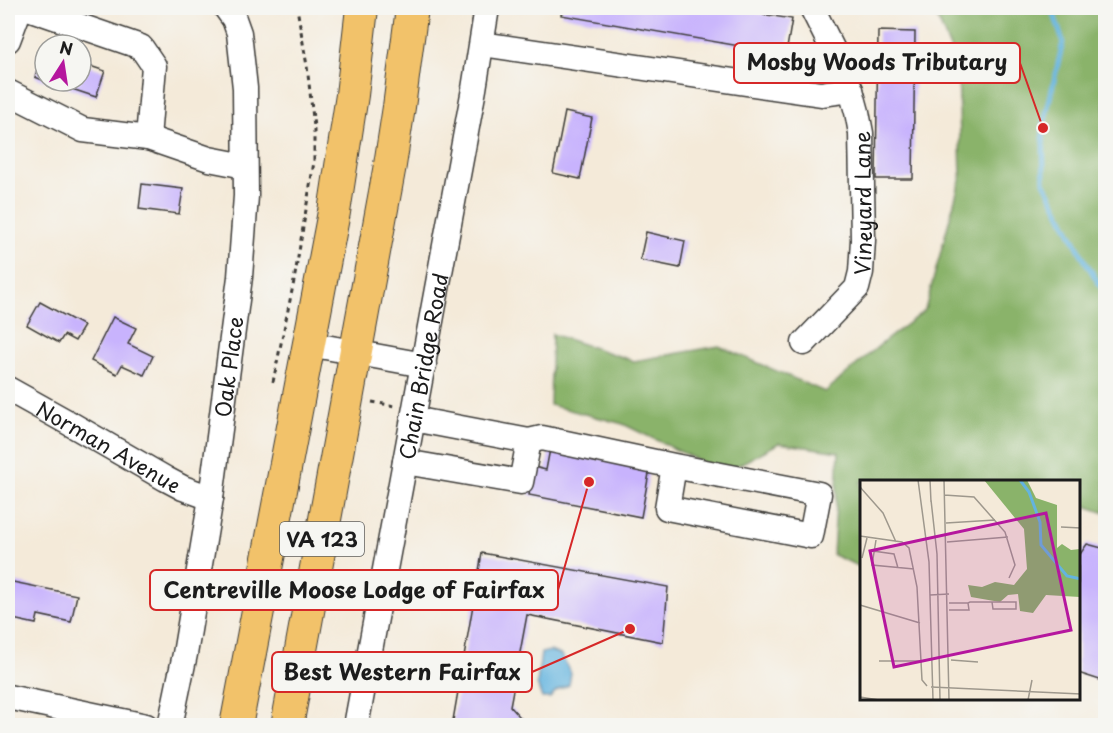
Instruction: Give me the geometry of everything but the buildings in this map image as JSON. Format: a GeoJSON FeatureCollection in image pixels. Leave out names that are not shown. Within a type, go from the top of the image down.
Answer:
{"type":"FeatureCollection","features":[{"type":"Feature","properties":{"kind":"main road","name":"VA 123"},"geometry":{"type":"LineString","coordinates":[[236,726],[334,212],[346,143],[362,8]]}},
{"type":"Feature","properties":{"kind":"main road","name":"VA 123"},"geometry":{"type":"LineString","coordinates":[[287,726],[398,119],[412,8]]}},
{"type":"Feature","properties":{"kind":"street"},"geometry":{"type":"LineString","coordinates":[[8,39],[20,8]]}},
{"type":"Feature","properties":{"kind":"street"},"geometry":{"type":"LineString","coordinates":[[28,8],[141,47],[154,66],[148,138]]}},
{"type":"Feature","properties":{"kind":"street","name":"Oak Place"},"geometry":{"type":"LineString","coordinates":[[170,726],[185,654],[211,498],[240,277],[246,196],[245,88],[239,33],[234,19],[226,8]]}},
{"type":"Feature","properties":{"kind":"street","name":"Chain Bridge Road"},"geometry":{"type":"LineString","coordinates":[[356,726],[405,462],[406,413],[424,365],[487,8]]}},
{"type":"Feature","properties":{"kind":"street","name":"Vineyard Lane"},"geometry":{"type":"LineString","coordinates":[[804,343],[857,288],[861,272],[863,240],[861,133],[851,90],[812,8]]}},
{"type":"Feature","properties":{"kind":"street"},"geometry":{"type":"LineString","coordinates":[[482,44],[821,94],[851,90]]}},
{"type":"Feature","properties":{"kind":"street"},"geometry":{"type":"LineString","coordinates":[[8,92],[83,130],[148,138],[208,159],[246,166]]}},
{"type":"Feature","properties":{"kind":"street"},"geometry":{"type":"LineString","coordinates":[[309,345],[424,365]]}},
{"type":"Feature","properties":{"kind":"street","name":"Norman Avenue"},"geometry":{"type":"LineString","coordinates":[[8,389],[166,479],[211,498]]}},
{"type":"Feature","properties":{"kind":"street"},"geometry":{"type":"LineString","coordinates":[[406,413],[529,441],[542,438],[819,494],[811,536],[667,508],[674,466]]}},
{"type":"Feature","properties":{"kind":"street"},"geometry":{"type":"LineString","coordinates":[[405,462],[521,482],[529,441]]}},
{"type":"Feature","properties":{"kind":"street"},"geometry":{"type":"LineString","coordinates":[[8,697],[146,726]]}},
{"type":"Feature","properties":{"kind":"path"},"geometry":{"type":"LineString","coordinates":[[273,382],[294,281],[314,162],[307,66],[297,8]]}},
{"type":"Feature","properties":{"kind":"path"},"geometry":{"type":"LineString","coordinates":[[364,400],[406,413]]}},
{"type":"Feature","properties":{"kind":"green space"},"geometry":{"type":"Polygon","coordinates":[[[933,8],[1105,8],[1105,513],[1080,504],[1080,480],[860,480],[860,567],[833,555],[839,452],[779,443],[724,473],[623,424],[550,405],[552,334],[634,361],[719,346],[825,392],[925,310],[961,177],[958,67],[933,8]]]}},
{"type":"Feature","properties":{"kind":"water"},"geometry":{"type":"Polygon","coordinates":[[[550,651],[561,655],[571,673],[569,685],[556,691],[550,698],[542,698],[537,684],[541,653],[550,651]]]}},
{"type":"Feature","properties":{"kind":"waterway"},"geometry":{"type":"LineString","coordinates":[[1052,8],[1063,42],[1043,128],[1044,182],[1085,261],[1106,295]]}},
{"type":"Feature","properties":{"kind":"place","name":"Mosby Woods Tributary"},"geometry":{"type":"Point","coordinates":[1043,128]}},
{"type":"Feature","properties":{"kind":"place","name":"Centreville Moose Lodge of Fairfax"},"geometry":{"type":"Point","coordinates":[589,482]}},
{"type":"Feature","properties":{"kind":"place","name":"Best Western Fairfax"},"geometry":{"type":"Point","coordinates":[630,629]}}]}
